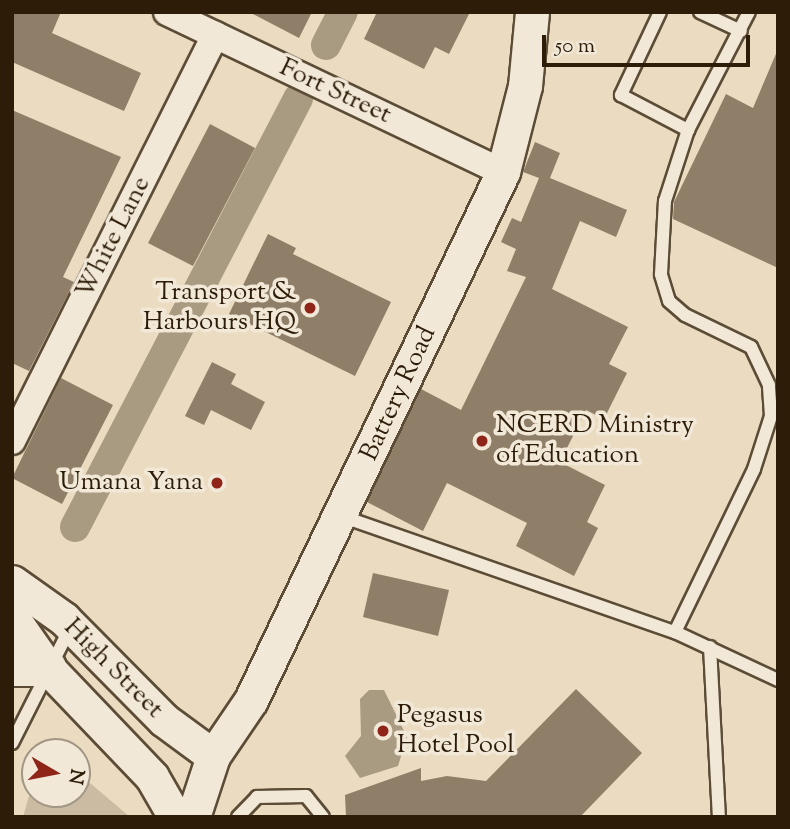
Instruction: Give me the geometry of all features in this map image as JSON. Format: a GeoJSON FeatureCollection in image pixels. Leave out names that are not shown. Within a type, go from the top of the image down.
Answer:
{"type":"FeatureCollection","features":[{"type":"Feature","properties":{"kind":"street","name":"Fort Street"},"geometry":{"type":"LineString","coordinates":[[167,12],[195,18],[215,35],[503,172]]}},
{"type":"Feature","properties":{"kind":"street","name":"Battery Road"},"geometry":{"type":"LineString","coordinates":[[193,817],[213,756],[251,699],[341,516],[503,172],[525,86],[532,12]]}},
{"type":"Feature","properties":{"kind":"street","name":"White Lane"},"geometry":{"type":"LineString","coordinates":[[12,441],[215,35]]}},
{"type":"Feature","properties":{"kind":"street","name":"High Street"},"geometry":{"type":"LineString","coordinates":[[12,582],[71,626],[164,720],[213,756]]}},
{"type":"Feature","properties":{"kind":"street","name":"High Street"},"geometry":{"type":"LineString","coordinates":[[12,617],[29,667],[152,777],[175,817]]}},
{"type":"Feature","properties":{"kind":"lane"},"geometry":{"type":"LineString","coordinates":[[660,12],[621,95],[688,130]]}},
{"type":"Feature","properties":{"kind":"lane"},"geometry":{"type":"LineString","coordinates":[[700,12],[741,31]]}},
{"type":"Feature","properties":{"kind":"lane"},"geometry":{"type":"LineString","coordinates":[[675,632],[754,469],[771,400],[763,366],[751,347],[685,315],[669,301],[661,274],[665,201],[688,130],[749,12]]}},
{"type":"Feature","properties":{"kind":"lane"},"geometry":{"type":"LineString","coordinates":[[341,516],[675,632],[778,680]]}},
{"type":"Feature","properties":{"kind":"lane"},"geometry":{"type":"LineString","coordinates":[[12,743],[29,667],[71,626]]}},
{"type":"Feature","properties":{"kind":"lane"},"geometry":{"type":"LineString","coordinates":[[710,647],[719,817]]}},
{"type":"Feature","properties":{"kind":"lane"},"geometry":{"type":"LineString","coordinates":[[238,817],[257,797],[281,796],[306,796],[323,817]]}},
{"type":"Feature","properties":{"kind":"shaded area","name":"Pegasus Hotel Pool"},"geometry":{"type":"Polygon","coordinates":[[[369,690],[384,690],[407,737],[398,766],[360,778],[345,756],[361,736],[360,699],[369,690]]]}},
{"type":"Feature","properties":{"kind":"shaded area"},"geometry":{"type":"Polygon","coordinates":[[[91,784],[130,817],[23,817],[26,808],[91,808],[91,784]]]}},
{"type":"Feature","properties":{"kind":"building"},"geometry":{"type":"Polygon","coordinates":[[[12,12],[61,12],[52,33],[141,73],[124,111],[12,62],[12,12]]]}},
{"type":"Feature","properties":{"kind":"building"},"geometry":{"type":"Polygon","coordinates":[[[249,12],[312,12],[299,38],[249,12]]]}},
{"type":"Feature","properties":{"kind":"building"},"geometry":{"type":"Polygon","coordinates":[[[377,12],[470,12],[449,54],[435,47],[424,69],[364,39],[377,12]]]}},
{"type":"Feature","properties":{"kind":"building"},"geometry":{"type":"Polygon","coordinates":[[[778,49],[778,268],[673,219],[674,202],[726,94],[753,108],[778,49]]]}},
{"type":"Feature","properties":{"kind":"building"},"geometry":{"type":"Polygon","coordinates":[[[12,110],[121,157],[63,277],[74,282],[29,371],[12,363],[12,110]]]}},
{"type":"Feature","properties":{"kind":"building"},"geometry":{"type":"Polygon","coordinates":[[[210,124],[255,148],[193,266],[148,243],[210,124]]]}},
{"type":"Feature","properties":{"kind":"building","name":"NCERD Ministry of Education"},"geometry":{"type":"Polygon","coordinates":[[[535,142],[560,153],[550,178],[627,210],[616,237],[580,221],[552,289],[628,327],[609,364],[627,373],[604,419],[586,410],[560,462],[605,485],[587,522],[598,528],[574,576],[516,546],[527,523],[447,483],[423,531],[367,502],[421,389],[461,410],[526,277],[507,271],[516,249],[501,242],[512,218],[521,222],[539,178],[523,172],[535,142]]]}},
{"type":"Feature","properties":{"kind":"building","name":"Transport & Harbours HQ"},"geometry":{"type":"Polygon","coordinates":[[[268,234],[296,248],[293,254],[391,302],[355,376],[229,314],[268,234]]]}},
{"type":"Feature","properties":{"kind":"building"},"geometry":{"type":"Polygon","coordinates":[[[212,362],[236,374],[231,384],[265,402],[251,430],[211,410],[204,425],[185,416],[212,362]]]}},
{"type":"Feature","properties":{"kind":"building"},"geometry":{"type":"Polygon","coordinates":[[[61,378],[113,405],[62,504],[12,478],[61,378]]]}},
{"type":"Feature","properties":{"kind":"building"},"geometry":{"type":"Polygon","coordinates":[[[373,573],[449,590],[438,636],[363,617],[373,573]]]}},
{"type":"Feature","properties":{"kind":"building"},"geometry":{"type":"Polygon","coordinates":[[[576,689],[642,753],[580,817],[346,817],[345,795],[421,768],[421,781],[447,776],[486,781],[576,689]]]}},
{"type":"Feature","properties":{"kind":"waterway"},"geometry":{"type":"LineString","coordinates":[[326,45],[343,12]]}},
{"type":"Feature","properties":{"kind":"waterway"},"geometry":{"type":"LineString","coordinates":[[75,527],[298,98]]}},
{"type":"Feature","properties":{"kind":"place","name":"Transport & Harbours HQ"},"geometry":{"type":"Point","coordinates":[310,308]}},
{"type":"Feature","properties":{"kind":"place","name":"NCERD Ministry of Education"},"geometry":{"type":"Point","coordinates":[482,441]}},
{"type":"Feature","properties":{"kind":"place","name":"Umana Yana"},"geometry":{"type":"Point","coordinates":[217,483]}},
{"type":"Feature","properties":{"kind":"place","name":"Pegasus Hotel Pool"},"geometry":{"type":"Point","coordinates":[383,731]}}]}
